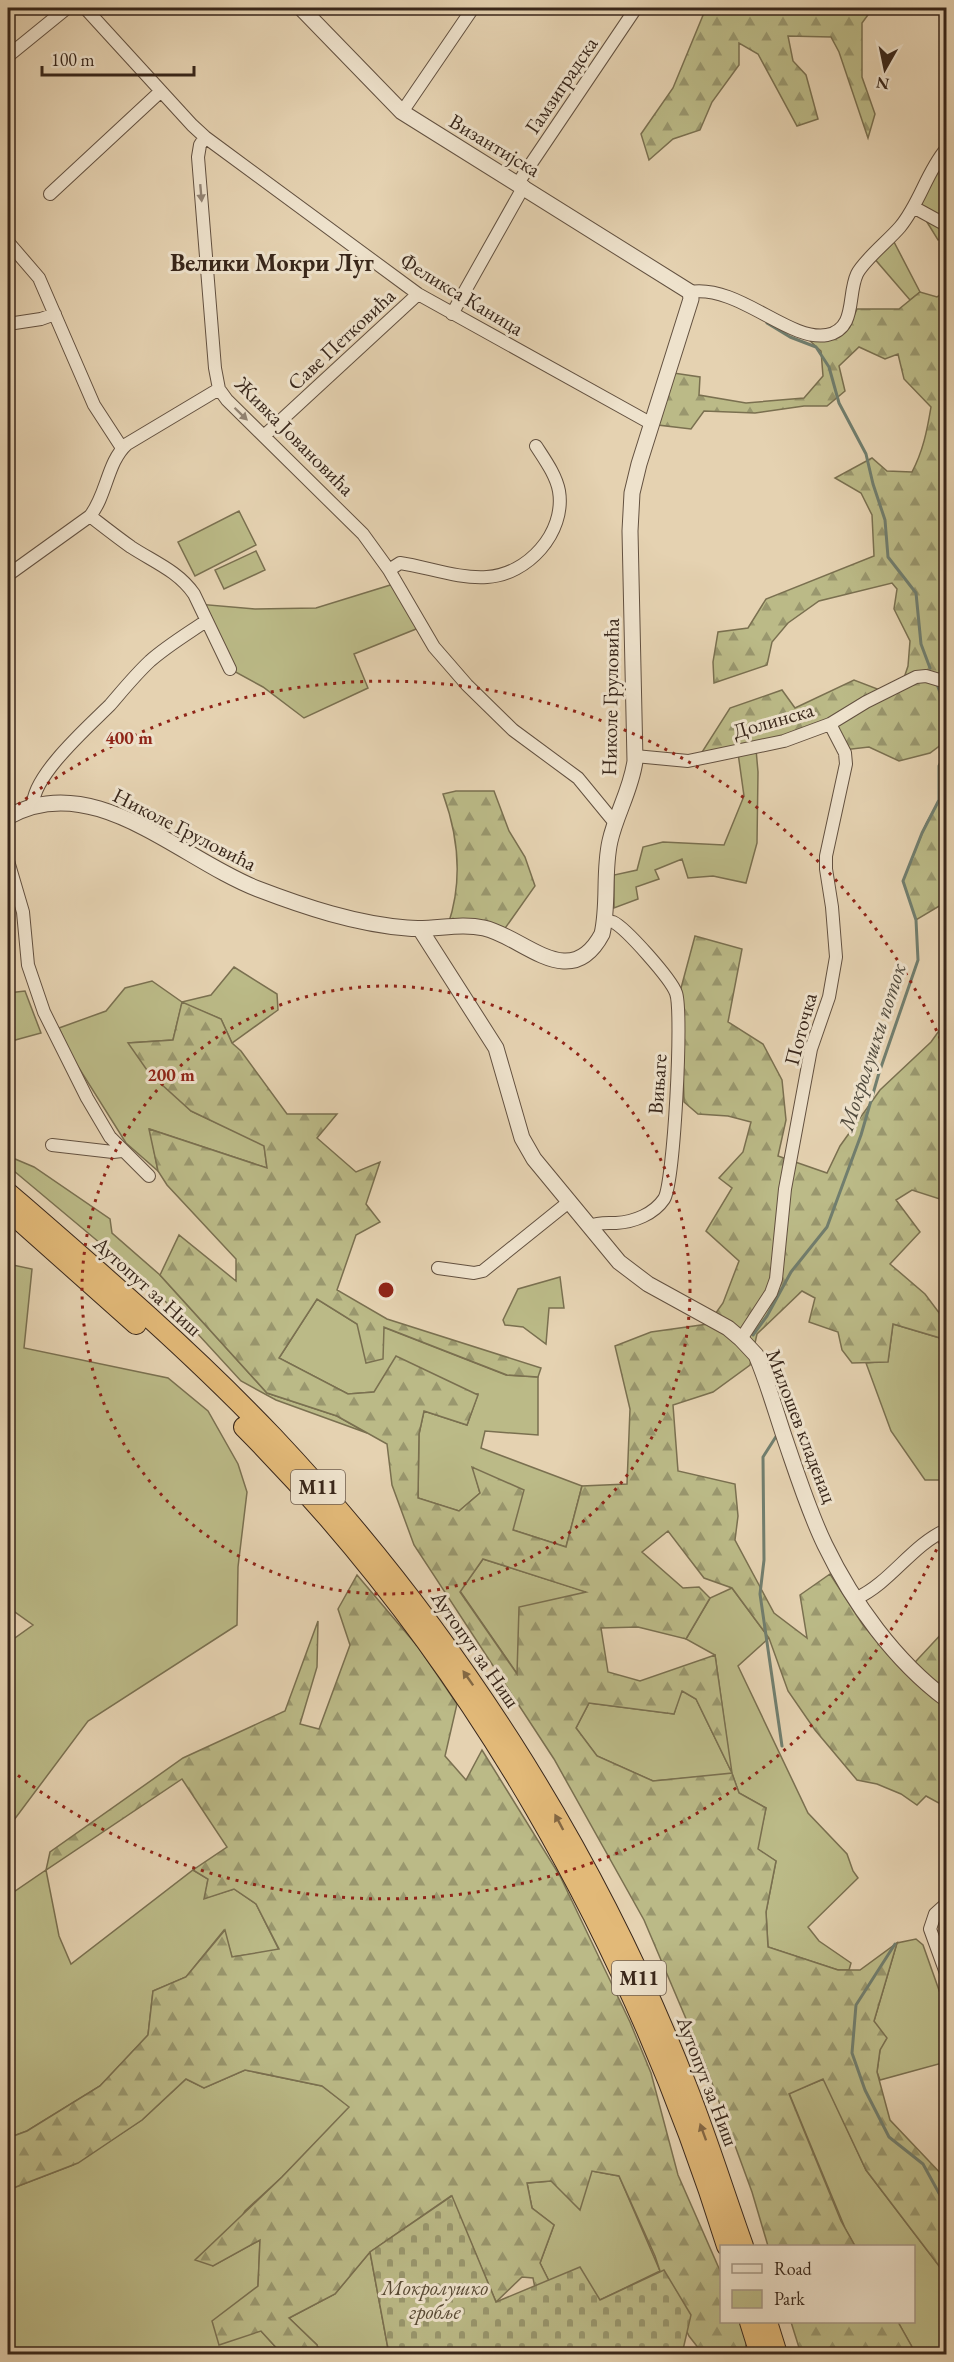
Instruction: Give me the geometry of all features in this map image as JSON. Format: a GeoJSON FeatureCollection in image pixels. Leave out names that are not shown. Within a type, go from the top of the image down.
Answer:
{"type":"FeatureCollection","features":[{"type":"Feature","properties":{"kind":"highway","name":"Аутопут за Ниш"},"geometry":{"type":"LineString","coordinates":[[8,1193],[143,1312],[275,1439],[340,1512],[408,1595],[462,1668],[549,1804],[620,1936],[686,2084],[742,2245]]}},
{"type":"Feature","properties":{"kind":"highway","name":"Аутопут за Ниш"},"geometry":{"type":"LineString","coordinates":[[8,1210],[135,1323],[256,1438],[359,1556],[403,1612],[467,1702],[515,1776],[597,1920],[661,2060],[707,2184],[726,2245]]}},
{"type":"Feature","properties":{"kind":"highway"},"geometry":{"type":"LineString","coordinates":[[750,2323],[760,2355]]}},
{"type":"Feature","properties":{"kind":"highway"},"geometry":{"type":"LineString","coordinates":[[767,2323],[777,2355]]}},
{"type":"Feature","properties":{"kind":"street"},"geometry":{"type":"LineString","coordinates":[[8,56],[67,8]]}},
{"type":"Feature","properties":{"kind":"street","name":"Феликса Каница"},"geometry":{"type":"LineString","coordinates":[[85,8],[161,92],[206,137],[418,294],[652,424]]}},
{"type":"Feature","properties":{"kind":"street","name":"Византијска"},"geometry":{"type":"LineString","coordinates":[[301,8],[402,112],[690,292]]}},
{"type":"Feature","properties":{"kind":"street"},"geometry":{"type":"LineString","coordinates":[[402,112],[473,8]]}},
{"type":"Feature","properties":{"kind":"street","name":"Гамзиградска"},"geometry":{"type":"LineString","coordinates":[[452,314],[521,185],[636,8]]}},
{"type":"Feature","properties":{"kind":"street"},"geometry":{"type":"LineString","coordinates":[[50,194],[161,92]]}},
{"type":"Feature","properties":{"kind":"street","name":"Живка Јовановића"},"geometry":{"type":"LineString","coordinates":[[206,137],[200,146],[198,158],[215,368],[219,390],[394,567],[434,647],[467,685],[513,730],[578,778],[615,823]]}},
{"type":"Feature","properties":{"kind":"street"},"geometry":{"type":"LineString","coordinates":[[690,292],[709,291],[726,296],[812,335],[832,334],[847,320],[857,273],[902,226],[915,208],[931,169],[946,149]]}},
{"type":"Feature","properties":{"kind":"street"},"geometry":{"type":"LineString","coordinates":[[915,208],[946,225]]}},
{"type":"Feature","properties":{"kind":"street"},"geometry":{"type":"LineString","coordinates":[[8,242],[39,278],[94,405],[122,448]]}},
{"type":"Feature","properties":{"kind":"street","name":"Николе Груловића"},"geometry":{"type":"LineString","coordinates":[[8,817],[33,805],[59,802],[101,808],[258,889],[353,920],[420,929],[448,925],[482,927],[501,934],[543,957],[565,962],[577,958],[593,946],[600,937],[604,920],[607,862],[615,823],[631,784],[635,756],[630,511],[639,465],[691,299],[690,292]]}},
{"type":"Feature","properties":{"kind":"street","name":"Саве Петковића"},"geometry":{"type":"LineString","coordinates":[[264,436],[418,294]]}},
{"type":"Feature","properties":{"kind":"street"},"geometry":{"type":"LineString","coordinates":[[8,324],[41,320],[55,314]]}},
{"type":"Feature","properties":{"kind":"street"},"geometry":{"type":"LineString","coordinates":[[8,575],[90,516],[122,448],[219,390]]}},
{"type":"Feature","properties":{"kind":"street"},"geometry":{"type":"LineString","coordinates":[[394,567],[485,577],[504,574],[530,560],[549,537],[559,505],[556,483],[536,446]]}},
{"type":"Feature","properties":{"kind":"street"},"geometry":{"type":"LineString","coordinates":[[90,516],[129,546],[180,577],[194,594],[230,669]]}},
{"type":"Feature","properties":{"kind":"street"},"geometry":{"type":"LineString","coordinates":[[33,805],[34,796],[40,786],[77,737],[152,660],[206,621]]}},
{"type":"Feature","properties":{"kind":"street","name":"Долинска"},"geometry":{"type":"LineString","coordinates":[[635,756],[675,760],[701,759],[784,741],[830,724],[866,702],[916,678],[926,676],[946,682]]}},
{"type":"Feature","properties":{"kind":"street","name":"Поточка"},"geometry":{"type":"LineString","coordinates":[[741,1339],[771,1293],[776,1279],[785,1189],[811,1049],[829,997],[835,963],[832,907],[826,863],[846,764],[845,753],[830,724]]}},
{"type":"Feature","properties":{"kind":"street"},"geometry":{"type":"LineString","coordinates":[[8,861],[23,912],[31,975],[44,1012],[97,1117],[122,1151],[149,1176]]}},
{"type":"Feature","properties":{"kind":"street","name":"Вињаге"},"geometry":{"type":"LineString","coordinates":[[590,1226],[637,1219],[656,1207],[664,1198],[670,1172],[680,1029],[677,996],[668,976],[616,924],[604,920]]}},
{"type":"Feature","properties":{"kind":"street","name":"Милошев кладенац"},"geometry":{"type":"LineString","coordinates":[[420,929],[496,1048],[526,1146],[619,1262],[638,1277],[720,1323],[749,1346],[759,1364],[806,1498],[825,1544],[856,1598],[884,1638],[905,1663],[946,1699]]}},
{"type":"Feature","properties":{"kind":"street"},"geometry":{"type":"LineString","coordinates":[[52,1145],[112,1152],[122,1151]]}},
{"type":"Feature","properties":{"kind":"street"},"geometry":{"type":"LineString","coordinates":[[438,1268],[474,1273],[483,1271],[570,1201]]}},
{"type":"Feature","properties":{"kind":"street"},"geometry":{"type":"LineString","coordinates":[[856,1598],[882,1583],[931,1539],[946,1530]]}},
{"type":"Feature","properties":{"kind":"street"},"geometry":{"type":"LineString","coordinates":[[946,1904],[935,1914],[930,1929],[946,1973]]}},
{"type":"Feature","properties":{"kind":"green space"},"geometry":{"type":"Polygon","coordinates":[[[706,8],[873,8],[862,23],[862,77],[875,114],[868,138],[839,52],[831,37],[788,36],[793,61],[806,75],[818,119],[797,126],[758,54],[739,43],[739,65],[712,102],[700,130],[673,139],[649,160],[641,134],[673,88],[706,8]]]}},
{"type":"Feature","properties":{"kind":"green space"},"geometry":{"type":"Polygon","coordinates":[[[946,149],[946,238],[938,240],[927,222],[936,221],[915,208],[946,149]]]}},
{"type":"Feature","properties":{"kind":"green space"},"geometry":{"type":"Polygon","coordinates":[[[893,240],[920,292],[910,300],[873,257],[893,240]]]}},
{"type":"Feature","properties":{"kind":"green space"},"geometry":{"type":"Polygon","coordinates":[[[946,290],[946,741],[930,753],[899,761],[869,747],[843,750],[830,724],[697,760],[730,708],[782,690],[795,708],[854,680],[885,692],[902,684],[908,666],[910,641],[894,609],[897,589],[892,583],[819,601],[788,623],[772,642],[767,665],[714,683],[713,662],[718,632],[748,628],[766,599],[874,556],[872,515],[861,493],[835,478],[872,458],[887,471],[912,472],[924,441],[931,407],[904,379],[898,354],[885,359],[859,347],[839,366],[845,391],[827,406],[804,406],[755,413],[704,411],[691,429],[658,425],[667,372],[700,377],[699,395],[746,403],[804,398],[823,376],[821,351],[808,339],[838,333],[848,325],[857,309],[899,309],[920,292],[937,297],[946,290]]]}},
{"type":"Feature","properties":{"kind":"green space"},"geometry":{"type":"Polygon","coordinates":[[[239,511],[256,545],[195,576],[178,542],[239,511]]]}},
{"type":"Feature","properties":{"kind":"green space"},"geometry":{"type":"Polygon","coordinates":[[[256,551],[265,570],[224,589],[215,570],[256,551]]]}},
{"type":"Feature","properties":{"kind":"green space"},"geometry":{"type":"Polygon","coordinates":[[[397,583],[421,627],[354,654],[368,688],[304,718],[263,687],[230,669],[198,604],[255,609],[316,608],[397,583]]]}},
{"type":"Feature","properties":{"kind":"green space"},"geometry":{"type":"Polygon","coordinates":[[[756,749],[757,843],[746,883],[713,876],[688,878],[682,859],[655,870],[659,879],[636,887],[638,899],[614,908],[614,875],[637,870],[643,847],[663,842],[724,845],[744,796],[738,753],[756,749]]]}},
{"type":"Feature","properties":{"kind":"green space"},"geometry":{"type":"Polygon","coordinates":[[[939,766],[946,770],[946,902],[916,920],[903,881],[926,824],[939,800],[939,766]]]}},
{"type":"Feature","properties":{"kind":"green space"},"geometry":{"type":"Polygon","coordinates":[[[456,791],[494,791],[509,831],[525,857],[535,886],[501,934],[448,925],[456,892],[457,860],[453,827],[443,794],[456,791]]]}},
{"type":"Feature","properties":{"kind":"green space"},"geometry":{"type":"Polygon","coordinates":[[[695,936],[742,949],[728,1022],[763,1044],[782,1080],[786,1120],[778,1156],[827,1173],[840,1146],[880,1090],[931,1042],[946,1021],[946,1201],[912,1190],[896,1200],[920,1232],[890,1264],[925,1294],[946,1322],[946,1345],[940,1338],[893,1324],[888,1362],[852,1363],[842,1350],[838,1332],[809,1322],[815,1298],[802,1291],[757,1334],[750,1365],[713,1392],[673,1405],[678,1471],[735,1484],[738,1516],[735,1540],[774,1613],[807,1638],[800,1595],[830,1574],[863,1625],[905,1673],[946,1629],[946,1807],[926,1796],[917,1805],[901,1794],[877,1784],[857,1780],[815,1730],[788,1691],[769,1638],[732,1588],[704,1578],[668,1531],[642,1552],[683,1588],[699,1587],[710,1598],[686,1639],[638,1627],[601,1628],[608,1672],[640,1681],[715,1655],[732,1773],[739,1793],[766,1808],[758,1849],[776,1861],[766,1912],[768,1947],[838,1970],[860,1970],[897,1943],[874,2021],[887,2038],[880,2050],[877,2072],[890,2120],[946,2179],[946,2275],[866,2170],[823,2079],[789,2094],[841,2221],[854,2245],[768,2245],[752,2192],[704,2061],[644,1920],[554,1759],[414,1545],[392,1485],[387,1444],[337,1416],[267,1393],[160,1275],[179,1235],[236,1281],[236,1259],[167,1185],[158,1171],[149,1129],[267,1168],[264,1146],[191,1111],[149,1073],[128,1043],[173,1040],[182,1002],[221,1019],[232,1043],[241,1051],[287,1114],[337,1114],[317,1138],[356,1172],[380,1162],[366,1204],[380,1222],[356,1235],[337,1290],[387,1319],[541,1368],[538,1377],[507,1375],[384,1327],[383,1359],[366,1363],[357,1324],[317,1299],[279,1358],[348,1394],[374,1392],[396,1356],[478,1395],[467,1425],[424,1411],[419,1434],[418,1498],[459,1511],[480,1493],[472,1467],[524,1490],[513,1530],[566,1547],[582,1486],[627,1484],[630,1409],[615,1346],[651,1332],[708,1324],[723,1303],[739,1261],[706,1231],[732,1188],[719,1178],[743,1152],[751,1122],[728,1116],[698,1114],[684,1102],[681,988],[695,936]],[[483,1559],[460,1592],[517,1674],[519,1607],[586,1592],[483,1559]],[[682,1691],[674,1714],[589,1703],[576,1728],[597,1756],[653,1781],[732,1773],[696,1699],[682,1691]]]}},
{"type":"Feature","properties":{"kind":"green space"},"geometry":{"type":"Polygon","coordinates":[[[234,967],[277,994],[278,1010],[232,1043],[221,1019],[182,1003],[173,1040],[129,1043],[191,1111],[264,1145],[267,1168],[150,1129],[158,1171],[126,1143],[72,1057],[59,1028],[106,1011],[125,988],[152,981],[182,1002],[211,995],[234,967]]]}},
{"type":"Feature","properties":{"kind":"green space"},"geometry":{"type":"Polygon","coordinates":[[[25,991],[41,1033],[8,1042],[8,993],[25,991]]]}},
{"type":"Feature","properties":{"kind":"green space"},"geometry":{"type":"Polygon","coordinates":[[[8,1156],[34,1167],[110,1219],[112,1233],[160,1275],[267,1393],[337,1416],[367,1433],[276,1400],[241,1381],[185,1320],[131,1269],[8,1166],[8,1156]]]}},
{"type":"Feature","properties":{"kind":"green space"},"geometry":{"type":"Polygon","coordinates":[[[8,1264],[32,1269],[24,1348],[168,1378],[208,1411],[238,1464],[247,1492],[238,1567],[237,1625],[88,1721],[8,1828],[8,1643],[33,1625],[8,1607],[8,1264]]]}},
{"type":"Feature","properties":{"kind":"green space"},"geometry":{"type":"Polygon","coordinates":[[[560,1277],[564,1308],[549,1308],[546,1344],[523,1327],[505,1325],[503,1320],[518,1289],[560,1277]]]}},
{"type":"Feature","properties":{"kind":"green space"},"geometry":{"type":"Polygon","coordinates":[[[317,1299],[357,1324],[383,1327],[506,1375],[538,1377],[538,1435],[485,1431],[481,1448],[582,1486],[566,1547],[513,1530],[473,1467],[480,1493],[459,1511],[418,1498],[419,1434],[424,1411],[467,1425],[478,1394],[374,1392],[348,1394],[279,1358],[317,1299]]]}},
{"type":"Feature","properties":{"kind":"green space"},"geometry":{"type":"Polygon","coordinates":[[[893,1324],[940,1338],[946,1345],[946,1480],[925,1480],[891,1431],[866,1363],[888,1361],[893,1324]]]}},
{"type":"Feature","properties":{"kind":"green space"},"geometry":{"type":"Polygon","coordinates":[[[483,1559],[587,1592],[518,1675],[460,1591],[483,1559]]]}},
{"type":"Feature","properties":{"kind":"green space"},"geometry":{"type":"Polygon","coordinates":[[[357,1575],[419,1648],[457,1704],[445,1756],[466,1780],[482,1750],[560,1876],[630,2022],[651,2073],[678,2175],[720,2271],[720,2323],[740,2323],[747,2341],[744,2354],[703,2354],[689,2336],[665,2286],[655,2256],[619,2176],[592,2171],[580,2210],[551,2181],[527,2183],[532,2208],[554,2225],[540,2263],[549,2281],[536,2293],[533,2278],[522,2277],[496,2302],[451,2196],[370,2252],[335,2294],[289,2318],[317,2345],[320,2354],[282,2354],[261,2331],[219,2345],[212,2321],[258,2286],[260,2240],[213,2266],[195,2260],[282,2177],[349,2107],[322,2086],[245,2070],[204,2088],[186,2079],[142,2120],[78,2163],[8,2190],[8,2138],[27,2131],[100,2086],[148,2035],[153,1991],[186,1977],[225,1930],[232,1957],[279,1949],[256,1904],[234,1889],[204,1899],[208,1879],[193,1870],[227,1847],[182,1779],[46,1870],[50,1852],[183,1758],[285,1711],[318,1621],[317,1667],[300,1724],[319,1729],[350,1645],[338,1609],[357,1575]]]}},
{"type":"Feature","properties":{"kind":"green space"},"geometry":{"type":"Polygon","coordinates":[[[732,1588],[769,1638],[738,1666],[808,1813],[847,1854],[858,1878],[808,1927],[819,1941],[851,1963],[849,1970],[838,1970],[768,1947],[766,1912],[776,1861],[757,1849],[766,1808],[739,1793],[732,1774],[653,1781],[597,1756],[576,1728],[589,1703],[674,1714],[681,1690],[696,1699],[731,1771],[715,1655],[686,1639],[710,1598],[732,1588]]]}},
{"type":"Feature","properties":{"kind":"green space"},"geometry":{"type":"Polygon","coordinates":[[[46,1870],[59,1936],[71,1964],[193,1870],[208,1879],[205,1898],[234,1889],[256,1904],[279,1950],[232,1957],[224,1930],[186,1977],[153,1991],[148,2035],[100,2086],[27,2131],[8,2138],[8,1896],[46,1870]]]}},
{"type":"Feature","properties":{"kind":"green space"},"geometry":{"type":"Polygon","coordinates":[[[916,1939],[923,1945],[946,2010],[946,2062],[880,2080],[877,2072],[880,2050],[874,2021],[897,1943],[916,1939]]]}},
{"type":"Feature","properties":{"kind":"green space"},"geometry":{"type":"Polygon","coordinates":[[[245,2070],[322,2086],[350,2107],[282,2177],[245,2211],[214,2265],[260,2240],[258,2286],[261,2331],[282,2354],[163,2354],[163,2352],[159,2354],[8,2354],[8,2190],[73,2165],[142,2120],[186,2079],[204,2088],[245,2070]]]}},
{"type":"Feature","properties":{"kind":"green space"},"geometry":{"type":"Polygon","coordinates":[[[824,2079],[866,2170],[946,2275],[946,2354],[916,2354],[899,2323],[915,2323],[915,2245],[854,2245],[845,2228],[789,2093],[824,2079]]]}},
{"type":"Feature","properties":{"kind":"green space"},"geometry":{"type":"Polygon","coordinates":[[[592,2171],[619,2176],[660,2271],[600,2300],[549,2281],[540,2263],[554,2225],[532,2208],[527,2183],[551,2181],[592,2171]]]}},
{"type":"Feature","properties":{"kind":"green space","name":"Мокролушко гробље"},"geometry":{"type":"Polygon","coordinates":[[[452,2196],[496,2302],[580,2267],[600,2300],[664,2270],[691,2315],[682,2354],[389,2354],[370,2252],[452,2196]]]}},
{"type":"Feature","properties":{"kind":"green space"},"geometry":{"type":"Polygon","coordinates":[[[370,2252],[389,2354],[320,2354],[317,2345],[289,2318],[335,2294],[370,2252]]]}},
{"type":"Feature","properties":{"kind":"green space"},"geometry":{"type":"Polygon","coordinates":[[[791,2323],[899,2323],[916,2354],[801,2354],[791,2323]]]}},
{"type":"Feature","properties":{"kind":"waterway"},"geometry":{"type":"LineString","coordinates":[[767,323],[790,337],[816,347],[829,367],[839,403],[866,454],[885,520],[888,557],[916,593],[921,644],[930,668]]}},
{"type":"Feature","properties":{"kind":"waterway","name":"Мокролушки поток"},"geometry":{"type":"LineString","coordinates":[[937,684],[946,709]]}},
{"type":"Feature","properties":{"kind":"waterway","name":"Мокролушки поток"},"geometry":{"type":"LineString","coordinates":[[753,1335],[767,1316],[791,1272],[827,1227],[861,1135],[879,1073],[918,960],[916,920],[903,881],[922,833],[939,800],[939,766],[946,752]]}},
{"type":"Feature","properties":{"kind":"waterway","name":"Мокролушки поток"},"geometry":{"type":"LineString","coordinates":[[777,1435],[763,1457],[764,1560],[760,1594],[782,1746]]}},
{"type":"Feature","properties":{"kind":"waterway","name":"Мокролушки поток"},"geometry":{"type":"LineString","coordinates":[[895,1944],[856,2005],[852,2053],[865,2090],[889,2137],[923,2164],[946,2206]]}},
{"type":"Feature","properties":{"kind":"district","name":"Велики Мокри Луг"},"geometry":{"type":"Point","coordinates":[272,262]}}]}
